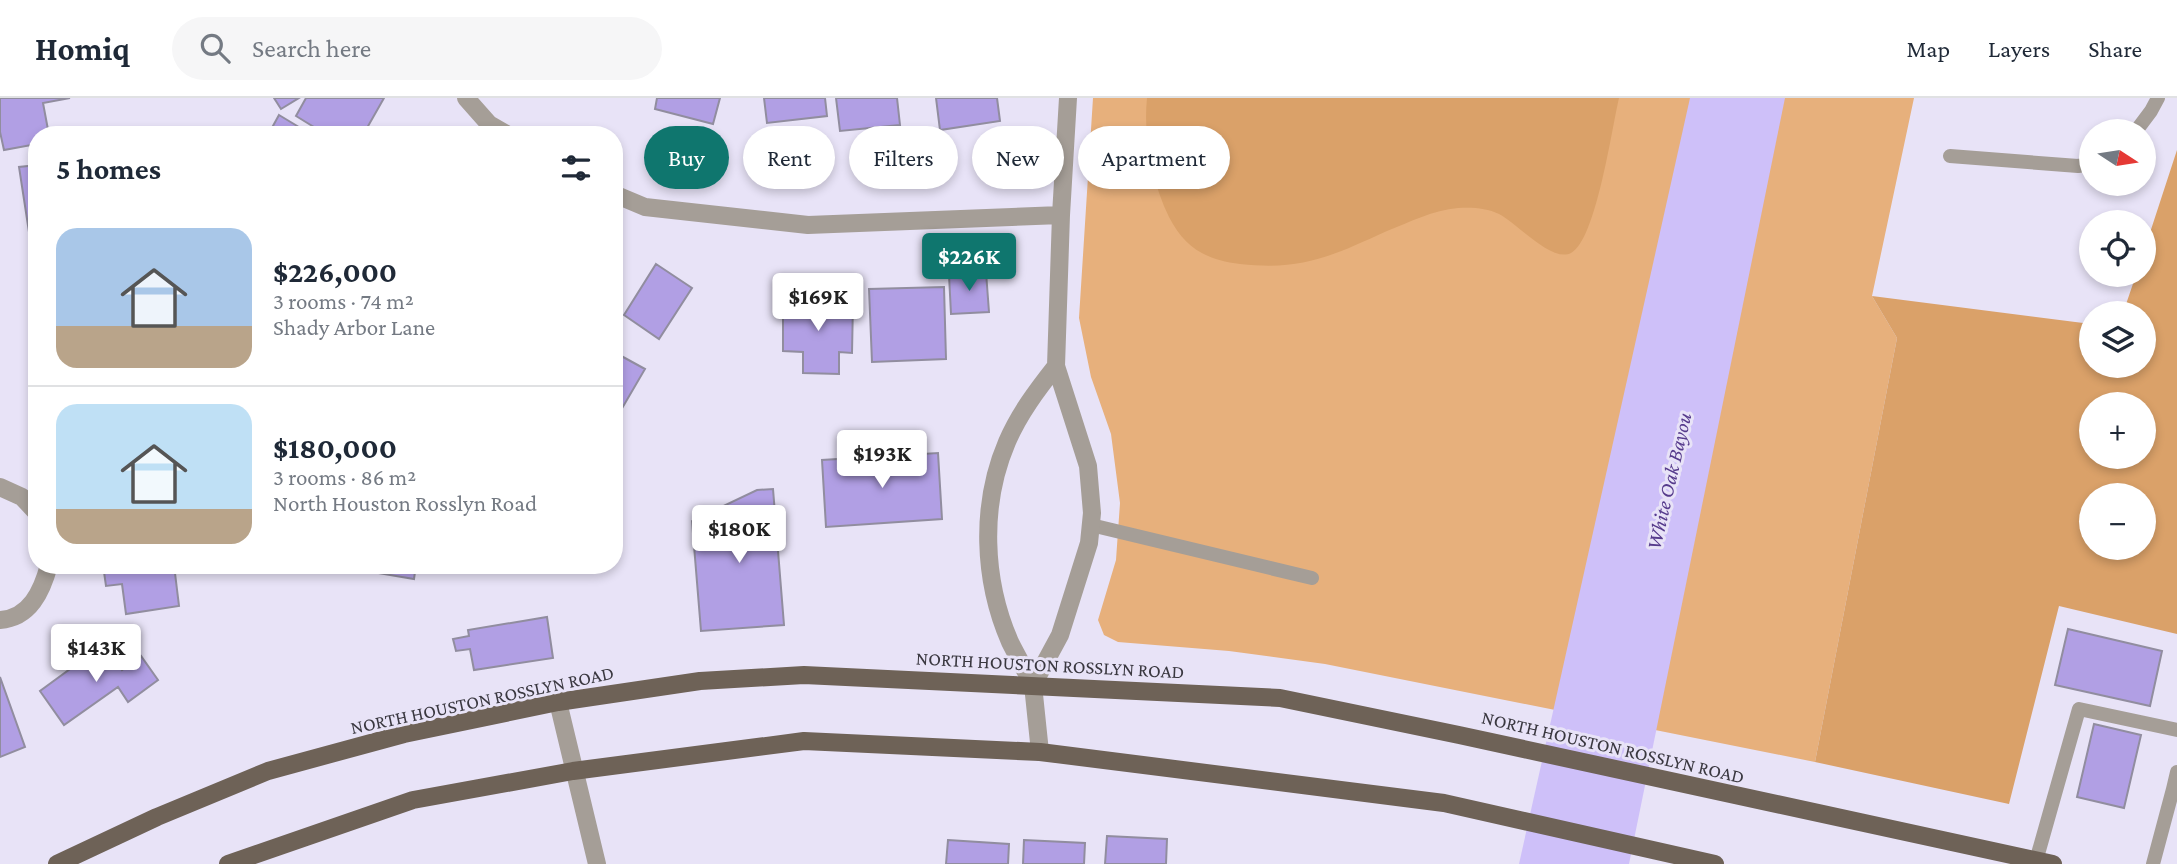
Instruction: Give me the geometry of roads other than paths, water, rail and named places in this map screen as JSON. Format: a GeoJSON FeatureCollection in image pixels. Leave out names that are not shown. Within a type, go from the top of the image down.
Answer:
{"type":"FeatureCollection","features":[{"type":"Feature","properties":{"kind":"main road","name":"NORTH HOUSTON ROSSLYN ROAD"},"geometry":{"type":"LineString","coordinates":[[57,864],[158,817],[268,771],[404,734],[558,702],[700,681],[804,675],[1280,698],[1459,734],[2044,862]]}},
{"type":"Feature","properties":{"kind":"main road"},"geometry":{"type":"LineString","coordinates":[[228,864],[413,800],[573,771],[804,741],[1040,752],[1444,803],[1715,864]]}},
{"type":"Feature","properties":{"kind":"street"},"geometry":{"type":"LineString","coordinates":[[466,98],[484,126]]}},
{"type":"Feature","properties":{"kind":"street"},"geometry":{"type":"LineString","coordinates":[[1033,685],[1060,635],[1080,574],[1091,525],[1088,466],[1056,366],[1068,98]]}},
{"type":"Feature","properties":{"kind":"street"},"geometry":{"type":"LineString","coordinates":[[623,197],[645,206],[807,225],[1061,215]]}},
{"type":"Feature","properties":{"kind":"street"},"geometry":{"type":"LineString","coordinates":[[1040,752],[1033,685],[1010,641],[996,601],[988,553],[991,496],[1006,443],[1029,400],[1056,366]]}},
{"type":"Feature","properties":{"kind":"street"},"geometry":{"type":"LineString","coordinates":[[0,487],[22,497],[28,503]]}},
{"type":"Feature","properties":{"kind":"street"},"geometry":{"type":"LineString","coordinates":[[0,620],[12,619],[32,605],[43,587],[47,574]]}},
{"type":"Feature","properties":{"kind":"street"},"geometry":{"type":"LineString","coordinates":[[558,702],[597,864]]}},
{"type":"Feature","properties":{"kind":"lane"},"geometry":{"type":"LineString","coordinates":[[2145,119],[2158,98]]}},
{"type":"Feature","properties":{"kind":"lane"},"geometry":{"type":"LineString","coordinates":[[1950,156],[2079,166]]}},
{"type":"Feature","properties":{"kind":"lane"},"geometry":{"type":"LineString","coordinates":[[1091,525],[1312,578]]}},
{"type":"Feature","properties":{"kind":"lane"},"geometry":{"type":"LineString","coordinates":[[2044,862],[2079,709],[2177,730]]}},
{"type":"Feature","properties":{"kind":"lane"},"geometry":{"type":"LineString","coordinates":[[2152,864],[2175,789],[2177,772]]}},
{"type":"Feature","properties":{"kind":"water","name":"White Oak Bayou"},"geometry":{"type":"Polygon","coordinates":[[[1690,98],[1785,98],[1629,864],[1519,864],[1690,98]]]}}]}
